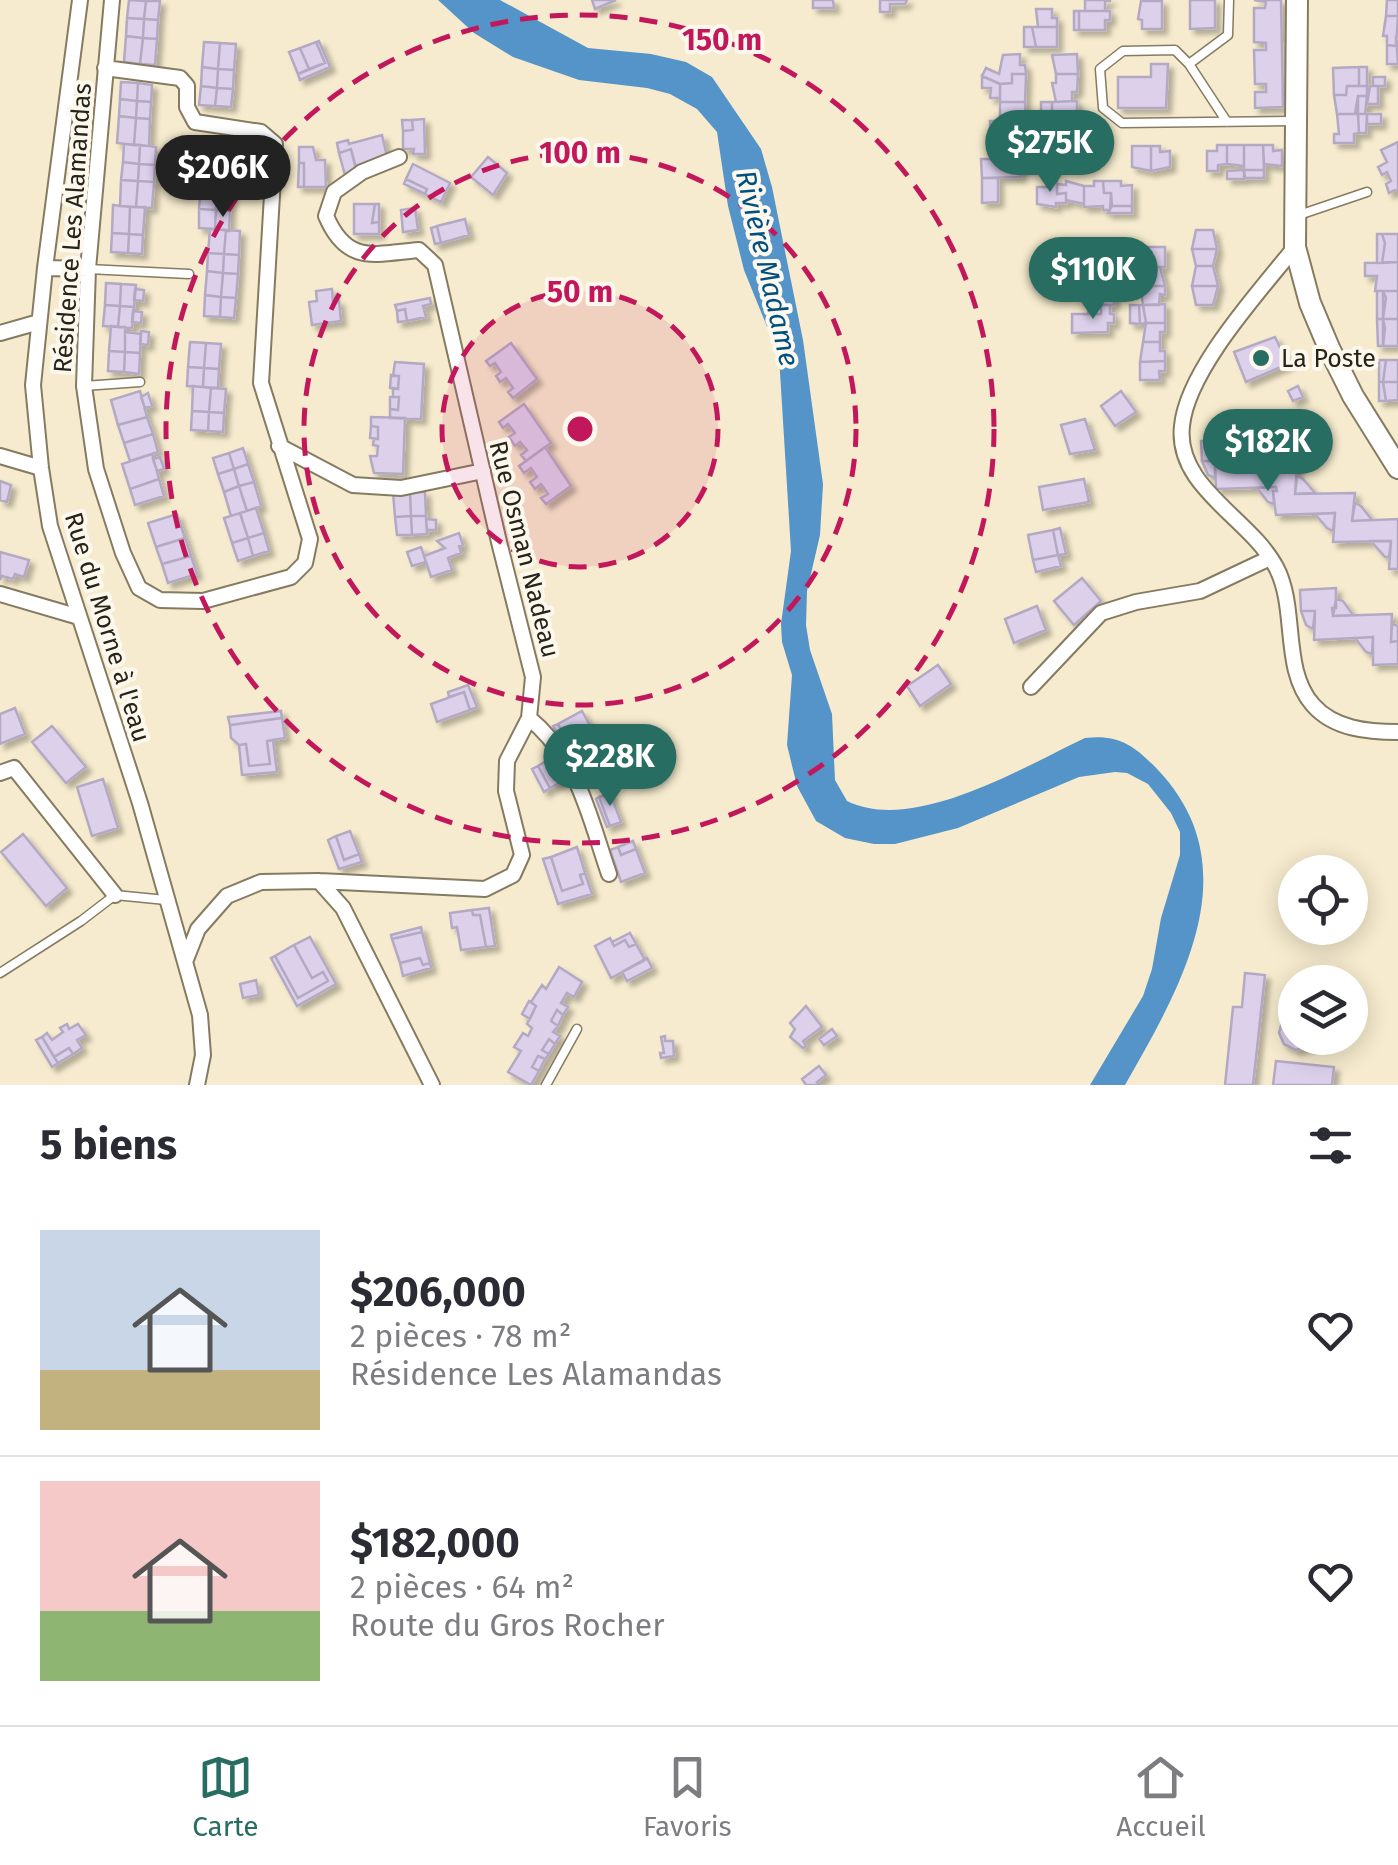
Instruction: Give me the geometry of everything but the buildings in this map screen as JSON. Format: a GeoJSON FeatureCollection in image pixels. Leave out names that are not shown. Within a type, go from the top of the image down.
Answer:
{"type":"FeatureCollection","features":[{"type":"Feature","properties":{"kind":"street","name":"Rue du Morne à l'eau"},"geometry":{"type":"LineString","coordinates":[[80,0],[33,385],[41,468],[50,526],[140,803],[185,962]]}},
{"type":"Feature","properties":{"kind":"street","name":"Résidence Les Alamandas"},"geometry":{"type":"LineString","coordinates":[[105,68],[180,78],[187,86],[187,106],[195,122],[261,132],[274,144],[261,383],[310,539],[304,563],[291,576],[203,601],[160,600],[139,588],[123,554],[96,469],[84,386],[88,269],[105,68],[112,0]]}},
{"type":"Feature","properties":{"kind":"street"},"geometry":{"type":"LineString","coordinates":[[1297,0],[1295,247],[1310,303],[1329,348],[1353,396],[1398,468]]}},
{"type":"Feature","properties":{"kind":"street","name":"Rue Osman Nadeau"},"geometry":{"type":"LineString","coordinates":[[185,962],[198,929],[227,896],[261,882],[485,889],[513,875],[522,855],[506,792],[507,761],[529,718],[534,677],[436,265],[419,250],[364,255],[346,248],[336,238],[326,216],[334,192],[362,172],[399,157]]}},
{"type":"Feature","properties":{"kind":"street"},"geometry":{"type":"LineString","coordinates":[[1295,247],[1230,328],[1198,379],[1184,411],[1184,453],[1190,468],[1278,570],[1302,689],[1314,706],[1356,729],[1398,732]]}},
{"type":"Feature","properties":{"kind":"street"},"geometry":{"type":"LineString","coordinates":[[45,268],[88,269]]}},
{"type":"Feature","properties":{"kind":"street"},"geometry":{"type":"LineString","coordinates":[[0,333],[39,322]]}},
{"type":"Feature","properties":{"kind":"street"},"geometry":{"type":"LineString","coordinates":[[279,446],[353,484],[402,488],[483,470]]}},
{"type":"Feature","properties":{"kind":"street"},"geometry":{"type":"LineString","coordinates":[[0,456],[41,468]]}},
{"type":"Feature","properties":{"kind":"street"},"geometry":{"type":"LineString","coordinates":[[1031,687],[1101,614],[1136,602],[1200,591],[1270,558]]}},
{"type":"Feature","properties":{"kind":"street"},"geometry":{"type":"LineString","coordinates":[[0,594],[79,617]]}},
{"type":"Feature","properties":{"kind":"street"},"geometry":{"type":"LineString","coordinates":[[529,718],[552,736],[573,770],[609,874]]}},
{"type":"Feature","properties":{"kind":"street"},"geometry":{"type":"LineString","coordinates":[[0,773],[14,768],[116,895]]}},
{"type":"Feature","properties":{"kind":"street"},"geometry":{"type":"LineString","coordinates":[[319,881],[343,908],[432,1085]]}},
{"type":"Feature","properties":{"kind":"street"},"geometry":{"type":"LineString","coordinates":[[185,962],[200,1016],[203,1055],[197,1085]]}},
{"type":"Feature","properties":{"kind":"lane"},"geometry":{"type":"LineString","coordinates":[[1188,64],[1228,35],[1229,0]]}},
{"type":"Feature","properties":{"kind":"lane"},"geometry":{"type":"LineString","coordinates":[[1227,122],[1175,50],[1123,51],[1100,68],[1104,108],[1122,124],[1298,122]]}},
{"type":"Feature","properties":{"kind":"lane"},"geometry":{"type":"LineString","coordinates":[[1296,216],[1367,192]]}},
{"type":"Feature","properties":{"kind":"lane"},"geometry":{"type":"LineString","coordinates":[[88,269],[188,274]]}},
{"type":"Feature","properties":{"kind":"lane"},"geometry":{"type":"LineString","coordinates":[[84,386],[140,382]]}},
{"type":"Feature","properties":{"kind":"lane"},"geometry":{"type":"LineString","coordinates":[[0,973],[116,895],[167,900]]}},
{"type":"Feature","properties":{"kind":"lane"},"geometry":{"type":"LineString","coordinates":[[546,1085],[577,1029]]}},
{"type":"Feature","properties":{"kind":"water","name":"Rivière Madame"},"geometry":{"type":"Polygon","coordinates":[[[438,0],[500,0],[588,48],[686,62],[712,77],[761,149],[803,340],[823,484],[820,535],[807,591],[806,625],[810,650],[832,714],[835,780],[847,801],[874,809],[935,803],[968,793],[1085,738],[1097,737],[1117,740],[1142,754],[1186,808],[1200,847],[1203,887],[1197,928],[1167,1008],[1125,1085],[1090,1085],[1143,996],[1152,969],[1161,918],[1180,855],[1180,832],[1171,813],[1148,784],[1127,773],[1115,772],[1079,777],[958,828],[895,844],[845,838],[816,821],[797,786],[787,745],[792,675],[781,624],[791,551],[779,356],[744,270],[728,206],[717,132],[697,109],[670,94],[579,80],[513,57],[474,33],[438,0]]]}},
{"type":"Feature","properties":{"kind":"place","name":"La Poste"},"geometry":{"type":"Point","coordinates":[1261,358]}}]}
